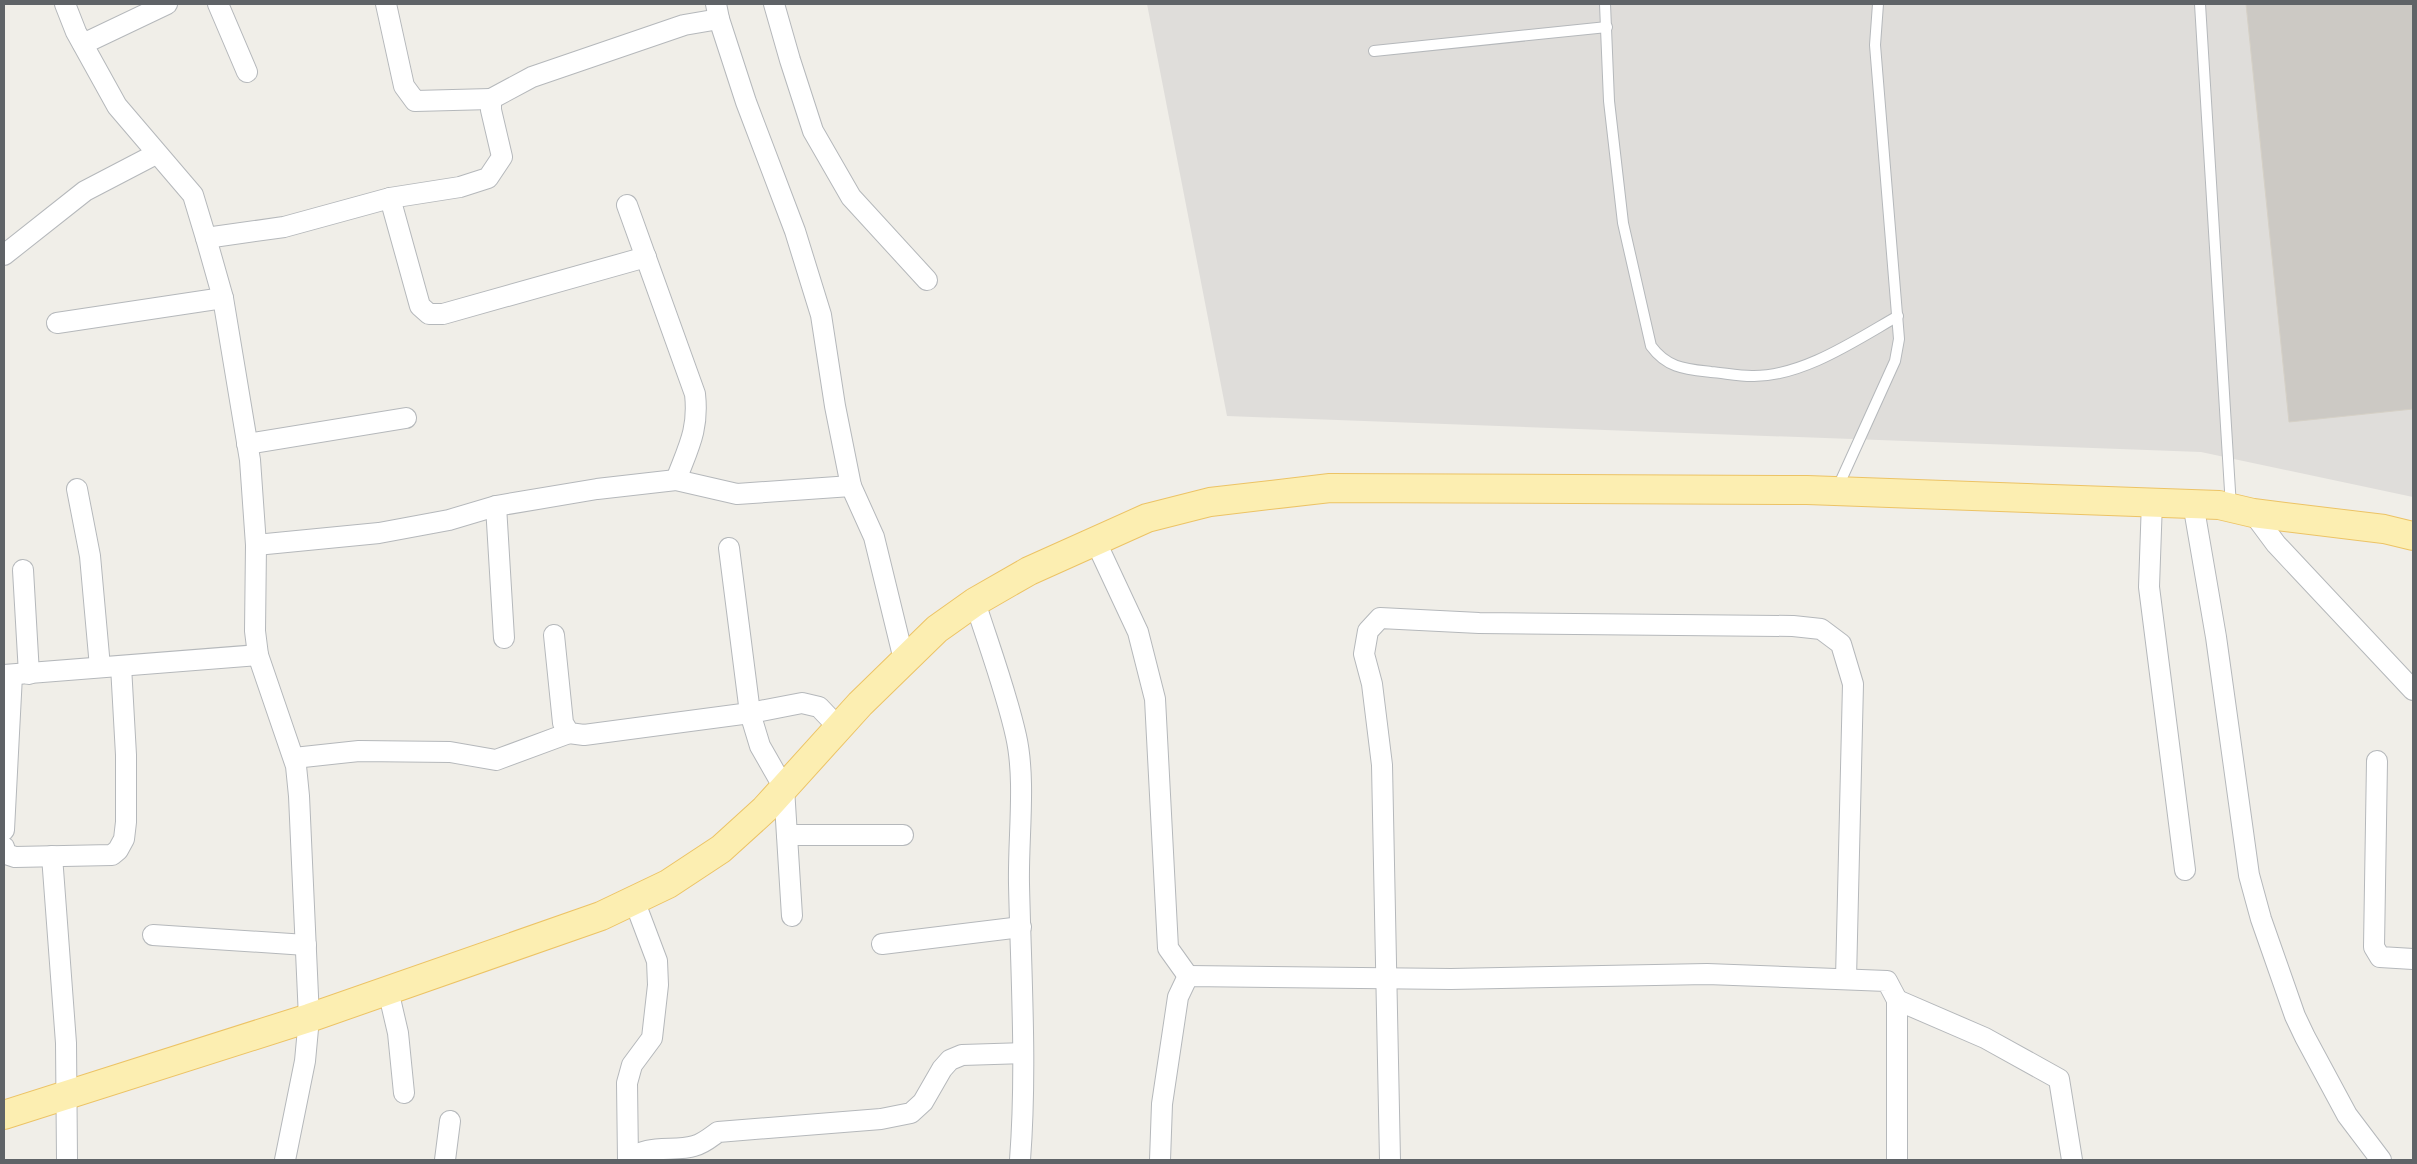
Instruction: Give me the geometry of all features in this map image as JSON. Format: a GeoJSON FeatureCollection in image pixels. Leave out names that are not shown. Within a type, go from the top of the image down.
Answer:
{"type":"FeatureCollection","features":[{"type":"Feature","properties":{"kind":"main road"},"geometry":{"type":"LineString","coordinates":[[4,1116],[309,1018],[601,916],[668,884],[721,849],[784,788],[838,728],[904,660],[937,629],[975,602],[1029,571],[1095,540],[1147,518],[1210,502],[1330,488],[1836,491],[2193,503],[2384,529],[2413,536]]}},
{"type":"Feature","properties":{"kind":"street"},"geometry":{"type":"LineString","coordinates":[[65,4],[83,44],[117,106],[156,154],[174,170],[193,195],[224,298],[247,444],[256,545],[255,631],[258,655],[294,758],[299,796],[309,1018],[305,1061],[285,1160]]}},
{"type":"Feature","properties":{"kind":"street"},"geometry":{"type":"LineString","coordinates":[[83,44],[167,4]]}},
{"type":"Feature","properties":{"kind":"street"},"geometry":{"type":"LineString","coordinates":[[218,4],[247,72]]}},
{"type":"Feature","properties":{"kind":"street"},"geometry":{"type":"LineString","coordinates":[[386,4],[404,86],[415,101],[491,99],[532,77],[684,26],[718,11],[762,149],[795,231],[821,315],[835,406],[851,486],[874,537],[904,660]]}},
{"type":"Feature","properties":{"kind":"street"},"geometry":{"type":"LineString","coordinates":[[774,4],[813,131],[851,197],[927,280]]}},
{"type":"Feature","properties":{"kind":"street"},"geometry":{"type":"LineString","coordinates":[[206,238],[284,227],[390,198],[460,187],[488,178],[502,157],[491,110],[491,99]]}},
{"type":"Feature","properties":{"kind":"street"},"geometry":{"type":"LineString","coordinates":[[4,255],[85,191],[156,154]]}},
{"type":"Feature","properties":{"kind":"street"},"geometry":{"type":"LineString","coordinates":[[390,198],[420,306],[429,314],[443,314],[646,257]]}},
{"type":"Feature","properties":{"kind":"street"},"geometry":{"type":"LineString","coordinates":[[627,206],[695,394],[698,416],[694,434],[676,480]]}},
{"type":"Feature","properties":{"kind":"street"},"geometry":{"type":"LineString","coordinates":[[57,323],[224,298]]}},
{"type":"Feature","properties":{"kind":"street"},"geometry":{"type":"LineString","coordinates":[[247,444],[406,418]]}},
{"type":"Feature","properties":{"kind":"street"},"geometry":{"type":"LineString","coordinates":[[256,545],[379,533],[448,520],[496,506],[597,488],[676,480],[737,494],[851,486]]}},
{"type":"Feature","properties":{"kind":"street"},"geometry":{"type":"LineString","coordinates":[[77,489],[90,556],[100,667]]}},
{"type":"Feature","properties":{"kind":"street"},"geometry":{"type":"LineString","coordinates":[[2152,501],[2149,581],[2186,870]]}},
{"type":"Feature","properties":{"kind":"street"},"geometry":{"type":"LineString","coordinates":[[2193,503],[2216,637],[2249,875],[2261,919],[2295,1016],[2305,1037],[2347,1115],[2381,1160]]}},
{"type":"Feature","properties":{"kind":"street"},"geometry":{"type":"LineString","coordinates":[[496,506],[504,638]]}},
{"type":"Feature","properties":{"kind":"street"},"geometry":{"type":"LineString","coordinates":[[2242,510],[2413,690]]}},
{"type":"Feature","properties":{"kind":"street"},"geometry":{"type":"LineString","coordinates":[[1095,540],[1138,632],[1156,699],[1168,948],[1188,976]]}},
{"type":"Feature","properties":{"kind":"street"},"geometry":{"type":"LineString","coordinates":[[729,548],[750,713],[760,746],[784,788],[792,916]]}},
{"type":"Feature","properties":{"kind":"street"},"geometry":{"type":"LineString","coordinates":[[4,830],[23,570]]}},
{"type":"Feature","properties":{"kind":"street"},"geometry":{"type":"LineString","coordinates":[[975,602],[1016,737],[1020,790],[1019,884],[1023,1053],[1023,1118],[1020,1160]]}},
{"type":"Feature","properties":{"kind":"street"},"geometry":{"type":"LineString","coordinates":[[1390,1160],[1382,765],[1372,684],[1364,654],[1368,631],[1380,618],[1479,623],[1793,626],[1822,629],[1841,644],[1853,684],[1846,979]]}},
{"type":"Feature","properties":{"kind":"street"},"geometry":{"type":"LineString","coordinates":[[554,635],[563,723],[569,733]]}},
{"type":"Feature","properties":{"kind":"street"},"geometry":{"type":"LineString","coordinates":[[15,674],[258,655]]}},
{"type":"Feature","properties":{"kind":"street"},"geometry":{"type":"LineString","coordinates":[[4,847],[6,854],[15,857],[112,855],[118,850],[124,839],[126,822],[126,755],[120,666]]}},
{"type":"Feature","properties":{"kind":"street"},"geometry":{"type":"LineString","coordinates":[[294,758],[359,751],[450,752],[496,760],[569,733],[584,735],[750,713],[802,703],[820,706],[838,728]]}},
{"type":"Feature","properties":{"kind":"street"},"geometry":{"type":"LineString","coordinates":[[2378,761],[2374,948],[2380,957],[2413,959]]}},
{"type":"Feature","properties":{"kind":"street"},"geometry":{"type":"LineString","coordinates":[[787,835],[903,835]]}},
{"type":"Feature","properties":{"kind":"street"},"geometry":{"type":"LineString","coordinates":[[52,856],[66,1043],[67,1160]]}},
{"type":"Feature","properties":{"kind":"street"},"geometry":{"type":"LineString","coordinates":[[629,1160],[627,1083],[632,1066],[652,1038],[658,985],[657,961],[634,900]]}},
{"type":"Feature","properties":{"kind":"street"},"geometry":{"type":"LineString","coordinates":[[882,944],[1021,927]]}},
{"type":"Feature","properties":{"kind":"street"},"geometry":{"type":"LineString","coordinates":[[153,935],[306,945]]}},
{"type":"Feature","properties":{"kind":"street"},"geometry":{"type":"LineString","coordinates":[[1188,976],[1386,979],[1707,974],[1887,982],[1897,1000],[1897,1160]]}},
{"type":"Feature","properties":{"kind":"street"},"geometry":{"type":"LineString","coordinates":[[1160,1160],[1162,1104],[1178,997],[1188,976]]}},
{"type":"Feature","properties":{"kind":"street"},"geometry":{"type":"LineString","coordinates":[[388,990],[398,1034],[404,1093]]}},
{"type":"Feature","properties":{"kind":"street"},"geometry":{"type":"LineString","coordinates":[[1897,1000],[1985,1038],[2059,1079],[2072,1160]]}},
{"type":"Feature","properties":{"kind":"street"},"geometry":{"type":"LineString","coordinates":[[629,1160],[635,1155],[648,1151],[696,1146],[718,1132],[881,1119],[911,1113],[923,1102],[942,1069],[950,1060],[962,1055],[1023,1053]]}},
{"type":"Feature","properties":{"kind":"street"},"geometry":{"type":"LineString","coordinates":[[445,1160],[450,1121]]}},
{"type":"Feature","properties":{"kind":"lane"},"geometry":{"type":"LineString","coordinates":[[1606,4],[1609,101],[1623,223],[1651,346],[1659,358],[1689,370],[1754,376],[1782,371],[1842,349],[1898,316]]}},
{"type":"Feature","properties":{"kind":"lane"},"geometry":{"type":"LineString","coordinates":[[1836,491],[1895,361],[1899,339],[1875,45],[1878,4]]}},
{"type":"Feature","properties":{"kind":"lane"},"geometry":{"type":"LineString","coordinates":[[2200,4],[2242,510]]}},
{"type":"Feature","properties":{"kind":"lane"},"geometry":{"type":"LineString","coordinates":[[1374,51],[1606,27]]}},
{"type":"Feature","properties":{"kind":"shaded area"},"geometry":{"type":"Polygon","coordinates":[[[1147,4],[2413,4],[2413,497],[2201,452],[1227,416],[1147,4]]]}},
{"type":"Feature","properties":{"kind":"building"},"geometry":{"type":"Polygon","coordinates":[[[2246,4],[2413,4],[2413,409],[2289,422],[2246,4]]]}}]}
